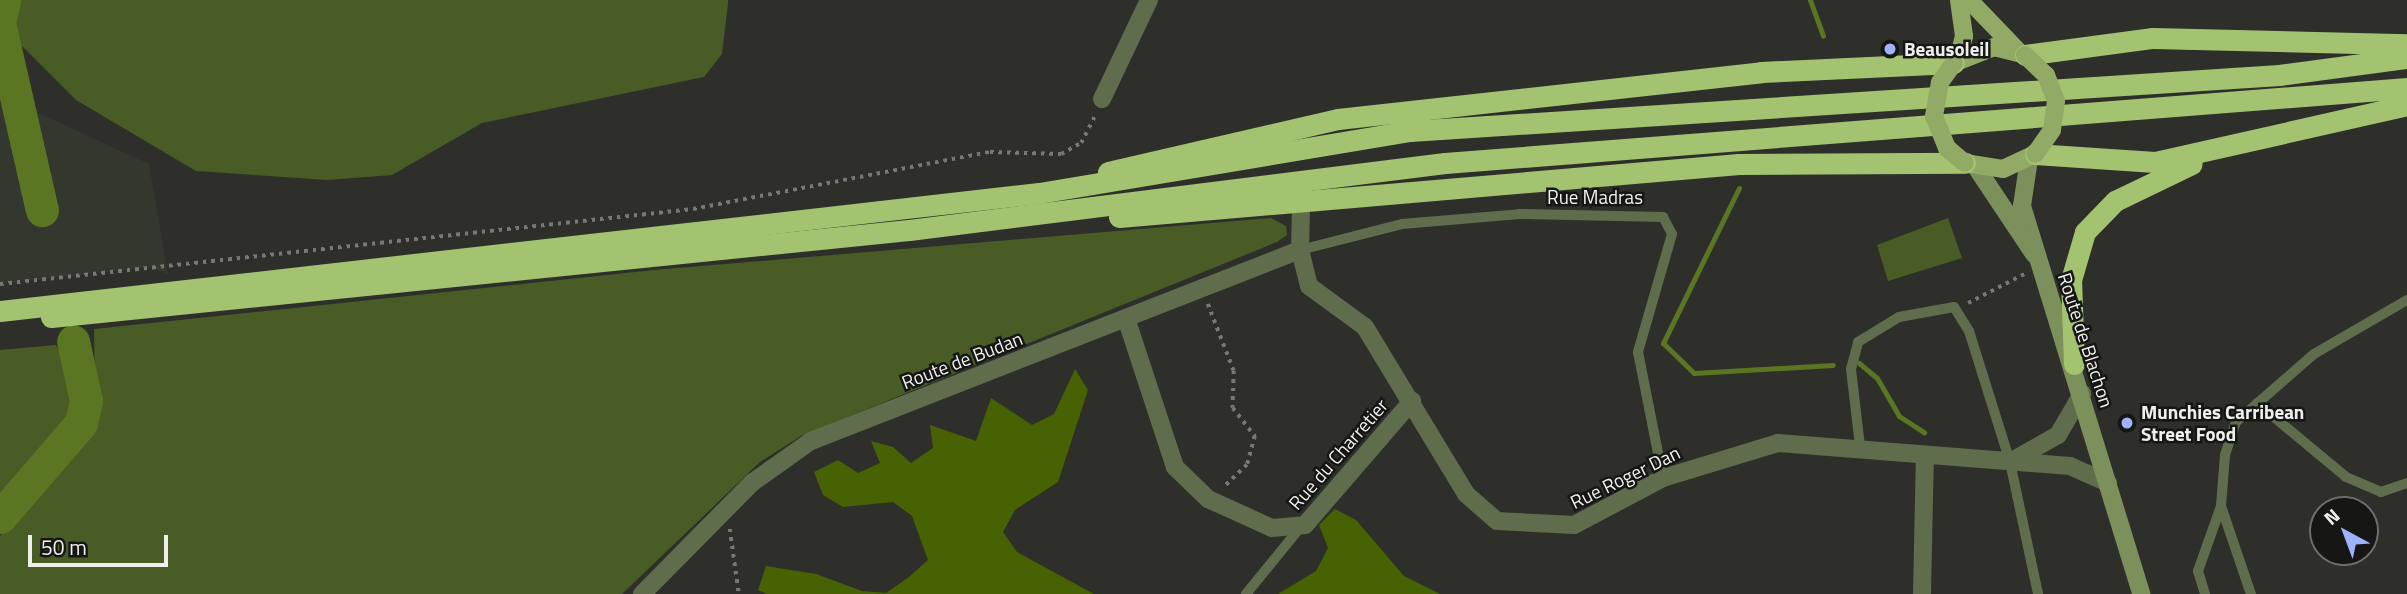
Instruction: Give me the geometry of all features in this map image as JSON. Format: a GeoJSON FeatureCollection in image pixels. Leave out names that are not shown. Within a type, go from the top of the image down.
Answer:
{"type":"FeatureCollection","features":[{"type":"Feature","properties":{"kind":"highway"},"geometry":{"type":"LineString","coordinates":[[2022,54],[2153,38],[2407,44]]}},
{"type":"Feature","properties":{"kind":"highway"},"geometry":{"type":"LineString","coordinates":[[0,322],[1040,203],[1410,131],[2279,75],[2407,58]]}},
{"type":"Feature","properties":{"kind":"highway"},"geometry":{"type":"LineString","coordinates":[[1040,203],[1150,159],[1338,119],[1761,72],[1956,61]]}},
{"type":"Feature","properties":{"kind":"highway"},"geometry":{"type":"LineString","coordinates":[[0,310],[1445,163],[2407,88]]}},
{"type":"Feature","properties":{"kind":"highway"},"geometry":{"type":"LineString","coordinates":[[2032,157],[2155,162],[2407,105]]}},
{"type":"Feature","properties":{"kind":"highway"},"geometry":{"type":"LineString","coordinates":[[2074,364],[2072,265],[2091,222],[2137,190],[2238,143]]}},
{"type":"Feature","properties":{"kind":"highway"},"geometry":{"type":"LineString","coordinates":[[1040,203],[1080,219],[1301,206],[1739,164],[1971,165]]}},
{"type":"Feature","properties":{"kind":"main road"},"geometry":{"type":"LineString","coordinates":[[1959,0],[1964,36],[1956,61],[1940,82],[1934,116],[1947,148],[1971,165],[2004,169],[2032,157],[2052,130],[2056,102],[2046,75],[1969,0]]}},
{"type":"Feature","properties":{"kind":"main road"},"geometry":{"type":"LineString","coordinates":[[1956,61],[1994,47],[2022,54]]}},
{"type":"Feature","properties":{"kind":"street"},"geometry":{"type":"LineString","coordinates":[[1102,99],[1149,0]]}},
{"type":"Feature","properties":{"kind":"street","name":"Route de Blachon"},"geometry":{"type":"LineString","coordinates":[[2032,157],[2021,197],[2039,263],[2074,364],[2141,594]]}},
{"type":"Feature","properties":{"kind":"street","name":"Route de Blachon"},"geometry":{"type":"LineString","coordinates":[[1971,165],[2039,263]]}},
{"type":"Feature","properties":{"kind":"street"},"geometry":{"type":"LineString","coordinates":[[1300,250],[1301,206]]}},
{"type":"Feature","properties":{"kind":"street","name":"Route de Budan"},"geometry":{"type":"LineString","coordinates":[[642,594],[773,465],[811,441],[1300,250]]}},
{"type":"Feature","properties":{"kind":"street","name":"Rue Roger Dan"},"geometry":{"type":"LineString","coordinates":[[1300,250],[1309,286],[1365,327],[1478,509],[1513,526],[1588,522],[1663,478],[1779,443],[1860,446],[1925,455],[2080,467],[2108,482]]}},
{"type":"Feature","properties":{"kind":"street","name":"Rue du Charretier"},"geometry":{"type":"LineString","coordinates":[[1126,318],[1168,457],[1209,499],[1262,524],[1299,529],[1412,401]]}},
{"type":"Feature","properties":{"kind":"street"},"geometry":{"type":"LineString","coordinates":[[2010,462],[2058,435],[2082,394]]}},
{"type":"Feature","properties":{"kind":"street"},"geometry":{"type":"LineString","coordinates":[[1922,594],[1925,455]]}},
{"type":"Feature","properties":{"kind":"lane","name":"Rue Madras"},"geometry":{"type":"LineString","coordinates":[[1300,250],[1402,224],[1520,214],[1663,216],[1672,234],[1638,352],[1663,478]]}},
{"type":"Feature","properties":{"kind":"lane"},"geometry":{"type":"LineString","coordinates":[[2205,594],[2198,571],[2221,506],[2225,455],[2236,422],[2314,354],[2407,300]]}},
{"type":"Feature","properties":{"kind":"lane"},"geometry":{"type":"LineString","coordinates":[[1860,446],[1851,369],[1858,342],[1899,317],[1957,309],[2010,462],[2038,594]]}},
{"type":"Feature","properties":{"kind":"lane"},"geometry":{"type":"LineString","coordinates":[[2257,403],[2346,477],[2381,492],[2407,483]]}},
{"type":"Feature","properties":{"kind":"lane"},"geometry":{"type":"LineString","coordinates":[[2221,506],[2251,594]]}},
{"type":"Feature","properties":{"kind":"lane"},"geometry":{"type":"LineString","coordinates":[[1246,594],[1299,529]]}},
{"type":"Feature","properties":{"kind":"path"},"geometry":{"type":"LineString","coordinates":[[0,284],[693,209],[990,152],[1061,154],[1082,144],[1102,99]]}},
{"type":"Feature","properties":{"kind":"path"},"geometry":{"type":"LineString","coordinates":[[1957,309],[2039,263]]}},
{"type":"Feature","properties":{"kind":"path"},"geometry":{"type":"LineString","coordinates":[[1208,288],[1212,327],[1234,371],[1233,408],[1255,441],[1247,465],[1209,499]]}},
{"type":"Feature","properties":{"kind":"path"},"geometry":{"type":"LineString","coordinates":[[721,518],[735,538],[739,594]]}},
{"type":"Feature","properties":{"kind":"shaded area"},"geometry":{"type":"Polygon","coordinates":[[[0,95],[149,164],[168,275],[151,267],[0,284],[0,95]]]}},
{"type":"Feature","properties":{"kind":"green space"},"geometry":{"type":"Polygon","coordinates":[[[0,0],[728,0],[728,4],[722,54],[704,77],[482,123],[392,175],[327,180],[196,171],[76,100],[0,24],[0,0]]]}},
{"type":"Feature","properties":{"kind":"green space"},"geometry":{"type":"Polygon","coordinates":[[[1271,218],[1286,226],[1287,235],[1277,242],[801,436],[760,462],[622,594],[0,594],[0,536],[95,418],[94,329],[654,270],[1271,218]]]}},
{"type":"Feature","properties":{"kind":"green space"},"geometry":{"type":"Polygon","coordinates":[[[1948,218],[1962,258],[1888,281],[1877,245],[1948,218]]]}},
{"type":"Feature","properties":{"kind":"green space"},"geometry":{"type":"Polygon","coordinates":[[[56,345],[64,359],[72,407],[63,429],[0,503],[0,350],[56,345]]]}},
{"type":"Feature","properties":{"kind":"green space"},"geometry":{"type":"Polygon","coordinates":[[[1075,369],[1088,390],[1058,482],[1015,510],[1003,532],[1017,552],[1094,594],[767,594],[758,590],[766,566],[816,574],[862,591],[886,593],[909,577],[928,560],[912,516],[893,502],[843,507],[823,495],[814,472],[838,460],[858,473],[880,463],[871,441],[893,447],[911,463],[933,448],[930,425],[976,441],[991,398],[1032,425],[1054,414],[1075,369]]]}},
{"type":"Feature","properties":{"kind":"green space"},"geometry":{"type":"Polygon","coordinates":[[[1335,509],[1356,520],[1404,576],[1440,594],[1278,594],[1316,571],[1328,548],[1319,525],[1335,509]]]}},
{"type":"Feature","properties":{"kind":"waterway"},"geometry":{"type":"LineString","coordinates":[[0,18],[4,0]]}},
{"type":"Feature","properties":{"kind":"waterway"},"geometry":{"type":"LineString","coordinates":[[1810,0],[1823,36]]}},
{"type":"Feature","properties":{"kind":"waterway"},"geometry":{"type":"LineString","coordinates":[[0,27],[42,210]]}},
{"type":"Feature","properties":{"kind":"waterway"},"geometry":{"type":"LineString","coordinates":[[1739,188],[1663,343],[1694,373],[1833,365]]}},
{"type":"Feature","properties":{"kind":"waterway"},"geometry":{"type":"LineString","coordinates":[[0,517],[81,423],[86,401],[73,341]]}},
{"type":"Feature","properties":{"kind":"waterway"},"geometry":{"type":"LineString","coordinates":[[1859,363],[1877,378],[1899,416],[1924,432]]}},
{"type":"Feature","properties":{"kind":"place","name":"Beausoleil"},"geometry":{"type":"Point","coordinates":[1890,49]}},
{"type":"Feature","properties":{"kind":"place","name":"Munchies Carribean Street Food"},"geometry":{"type":"Point","coordinates":[2127,423]}}]}
